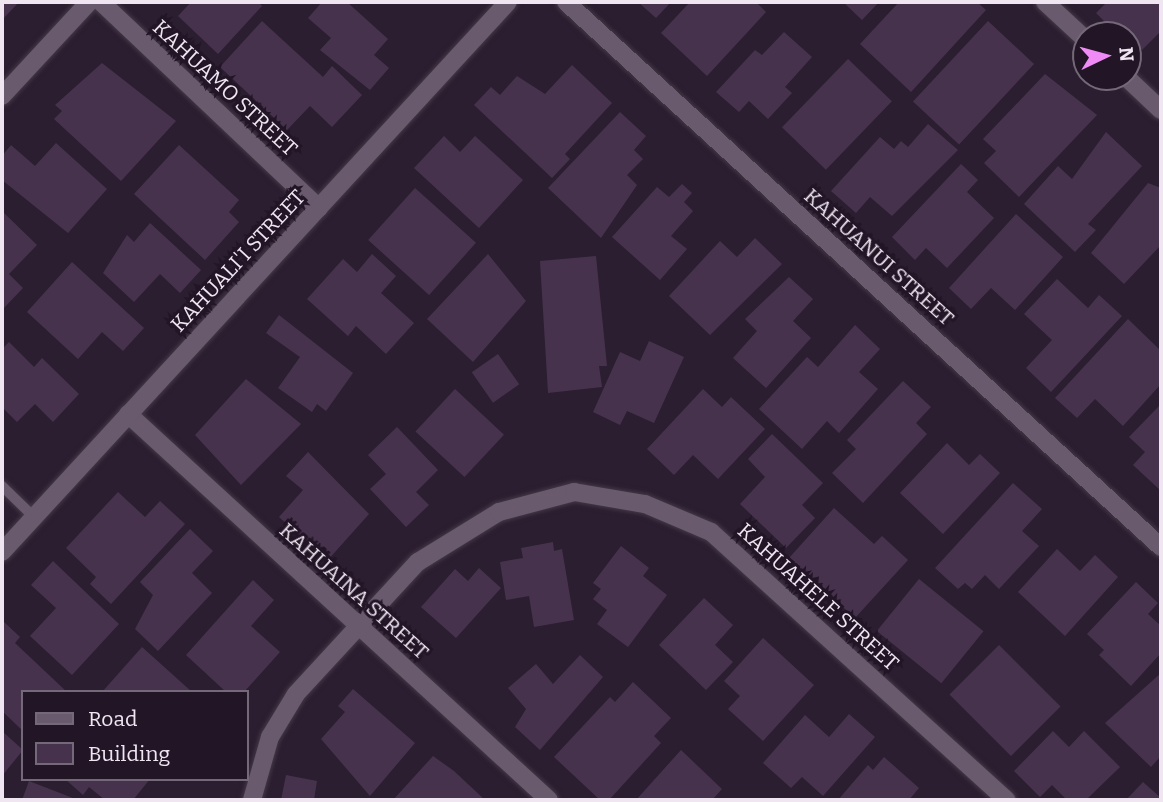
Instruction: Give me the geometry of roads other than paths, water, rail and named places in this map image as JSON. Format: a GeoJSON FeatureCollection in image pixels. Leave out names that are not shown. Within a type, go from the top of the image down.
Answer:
{"type":"FeatureCollection","features":[{"type":"Feature","properties":{"kind":"street"},"geometry":{"type":"LineString","coordinates":[[2,96],[89,2]]}},
{"type":"Feature","properties":{"kind":"street","name":"KAHUAMO STREET"},"geometry":{"type":"LineString","coordinates":[[101,2],[318,208]]}},
{"type":"Feature","properties":{"kind":"street","name":"KAHUALI'I STREET"},"geometry":{"type":"LineString","coordinates":[[2,552],[509,2]]}},
{"type":"Feature","properties":{"kind":"street","name":"KAHUANUI STREET"},"geometry":{"type":"LineString","coordinates":[[566,2],[1161,547]]}},
{"type":"Feature","properties":{"kind":"street"},"geometry":{"type":"LineString","coordinates":[[1045,2],[1072,27]]}},
{"type":"Feature","properties":{"kind":"street"},"geometry":{"type":"LineString","coordinates":[[1141,91],[1161,110]]}},
{"type":"Feature","properties":{"kind":"street","name":"KAHUAINA STREET"},"geometry":{"type":"LineString","coordinates":[[128,414],[549,800]]}},
{"type":"Feature","properties":{"kind":"street","name":"KAHUAHELE STREET"},"geometry":{"type":"LineString","coordinates":[[251,800],[270,737],[296,694],[418,562],[499,512],[573,492],[645,504],[711,532],[741,555],[1007,800]]}},
{"type":"Feature","properties":{"kind":"lane"},"geometry":{"type":"LineString","coordinates":[[2,486],[34,517]]}}]}
